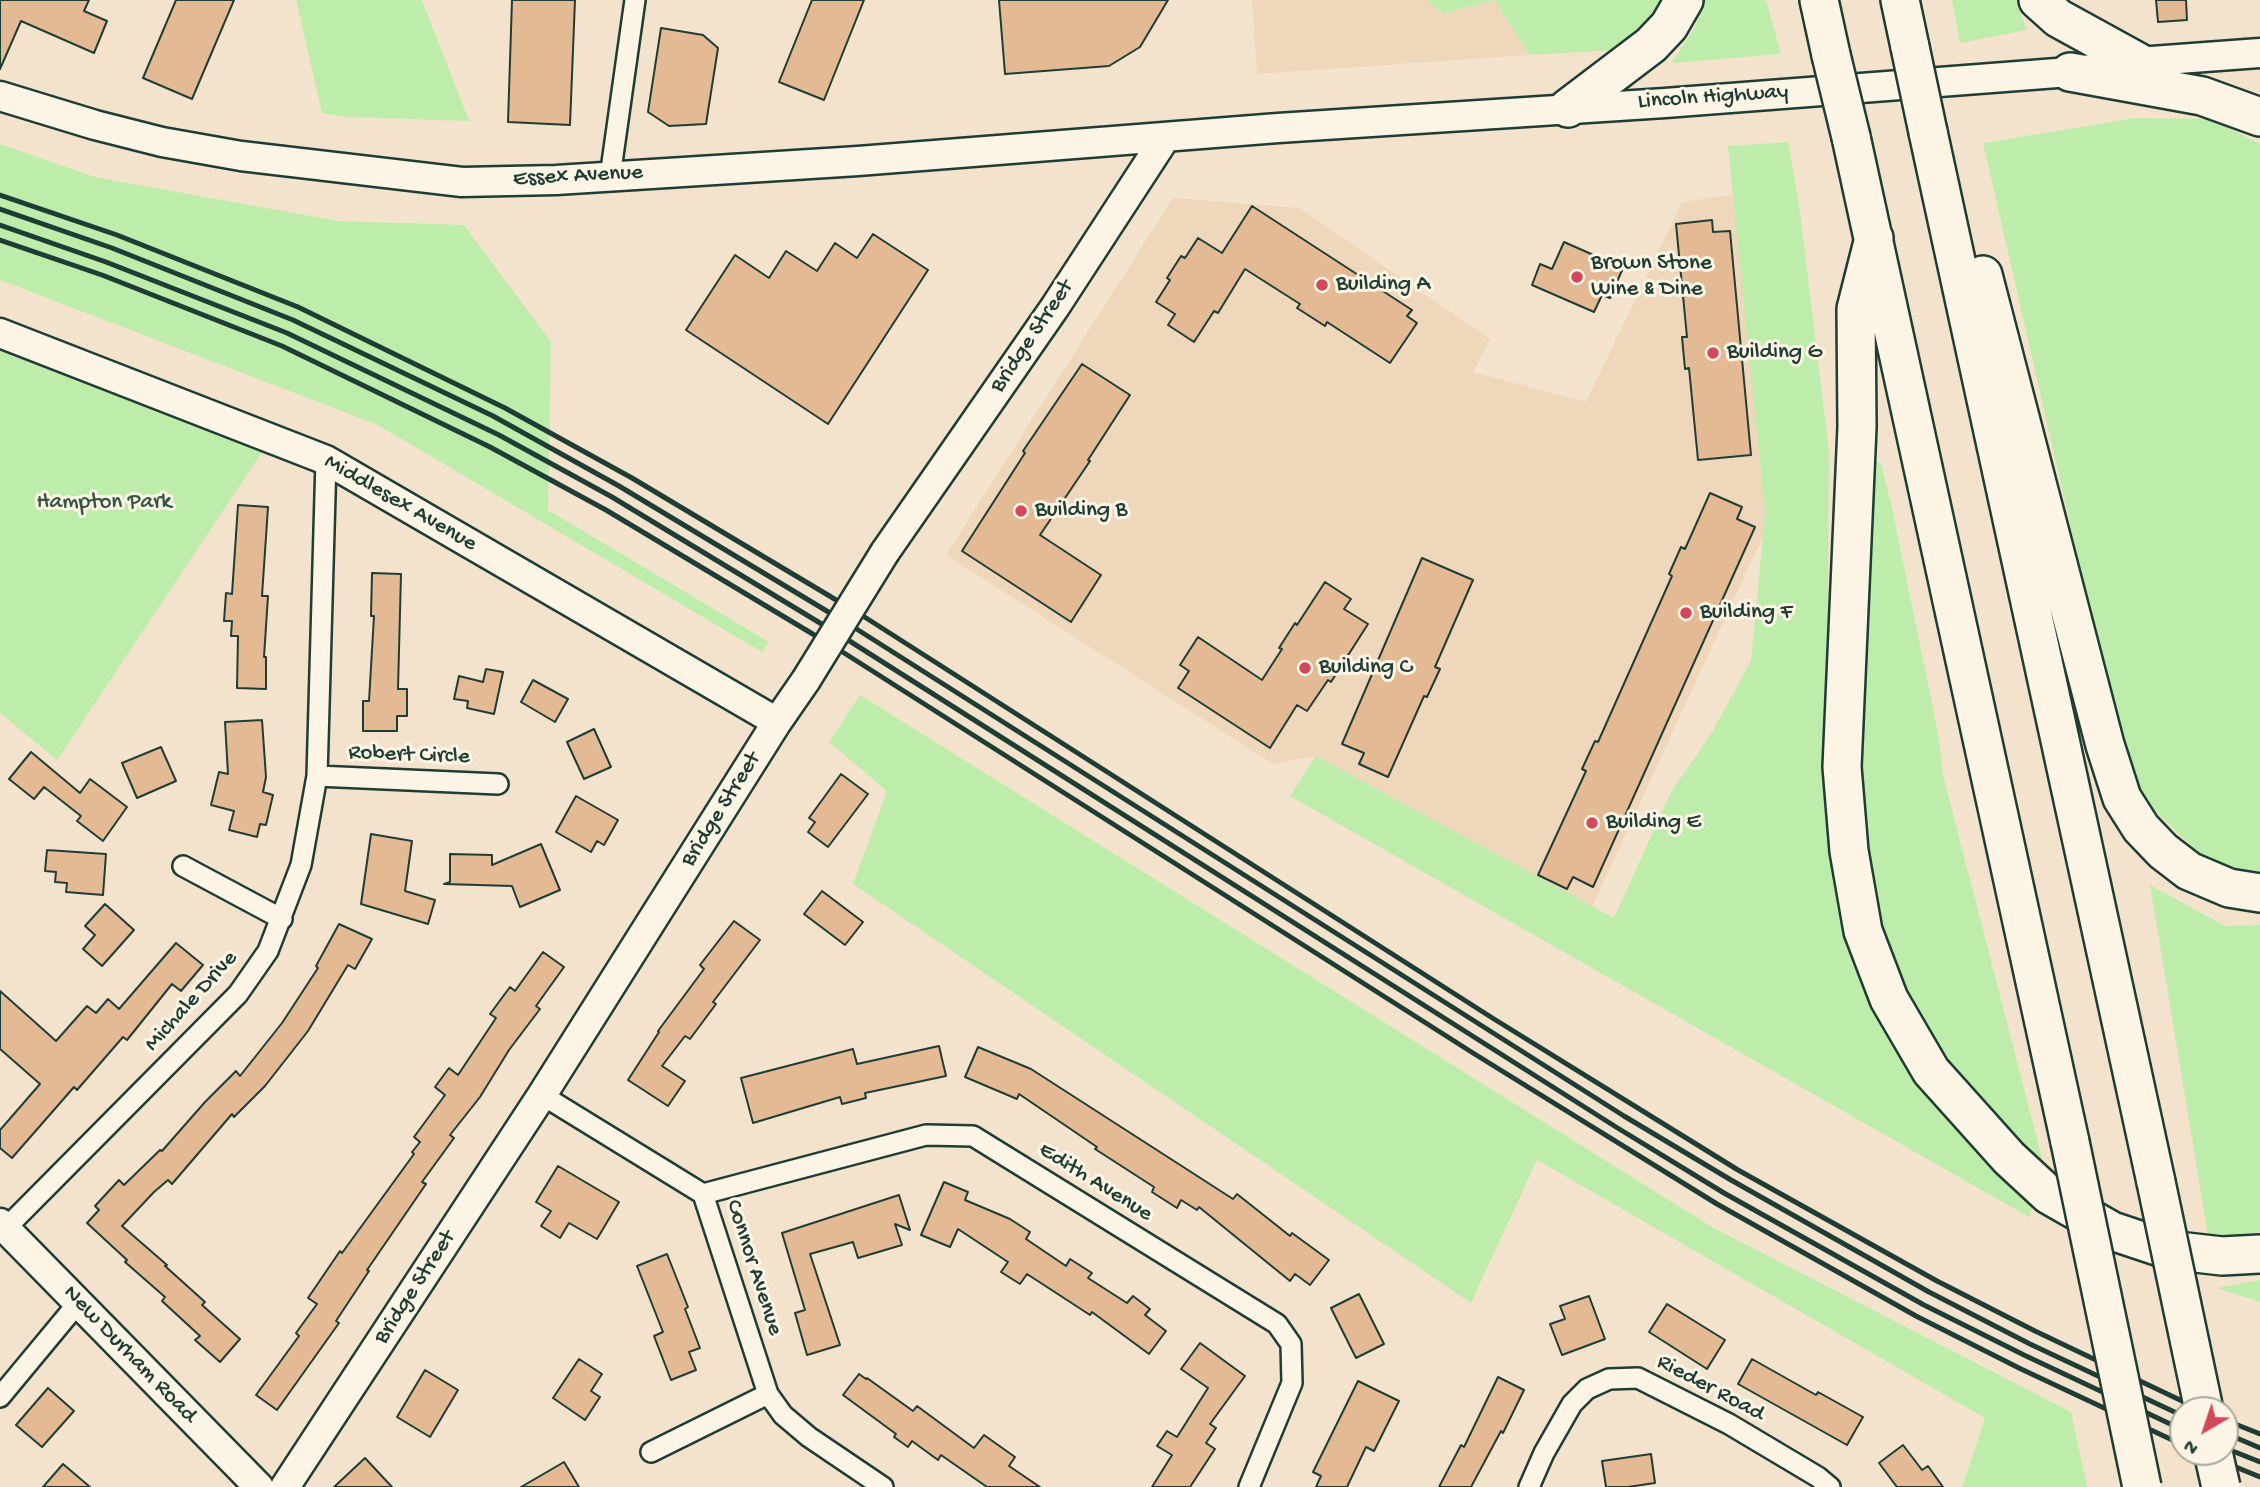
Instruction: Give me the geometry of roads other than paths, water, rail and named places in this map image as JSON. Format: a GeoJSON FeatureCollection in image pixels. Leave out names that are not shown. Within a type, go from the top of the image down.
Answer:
{"type":"FeatureCollection","features":[{"type":"Feature","properties":{"kind":"highway"},"geometry":{"type":"LineString","coordinates":[[1568,108],[1651,45],[1670,26],[1684,0]]}},
{"type":"Feature","properties":{"kind":"highway"},"geometry":{"type":"LineString","coordinates":[[1819,0],[1874,238],[2142,1487]]}},
{"type":"Feature","properties":{"kind":"highway"},"geometry":{"type":"LineString","coordinates":[[1900,0],[2201,1396]]}},
{"type":"Feature","properties":{"kind":"highway"},"geometry":{"type":"LineString","coordinates":[[2038,0],[2058,18],[2138,62]]}},
{"type":"Feature","properties":{"kind":"highway"},"geometry":{"type":"LineString","coordinates":[[2070,72],[2202,96],[2260,117]]}},
{"type":"Feature","properties":{"kind":"highway"},"geometry":{"type":"LineString","coordinates":[[1948,230],[1982,271],[2105,745],[2122,798],[2141,828],[2163,851],[2189,871],[2229,888],[2260,893]]}},
{"type":"Feature","properties":{"kind":"highway"},"geometry":{"type":"LineString","coordinates":[[1874,238],[1856,309],[1857,427],[1842,767],[1849,851],[1863,931],[1889,999],[1931,1071],[2008,1158],[2049,1195],[2112,1231],[2169,1251],[2222,1255],[2260,1254]]}},
{"type":"Feature","properties":{"kind":"highway"},"geometry":{"type":"LineString","coordinates":[[2216,1466],[2221,1487]]}},
{"type":"Feature","properties":{"kind":"street"},"geometry":{"type":"LineString","coordinates":[[610,177],[635,0]]}},
{"type":"Feature","properties":{"kind":"street","name":"Lincoln Highway"},"geometry":{"type":"LineString","coordinates":[[1165,138],[2070,72],[2138,62],[2260,53]]}},
{"type":"Feature","properties":{"kind":"street","name":"Essex Avenue"},"geometry":{"type":"LineString","coordinates":[[0,96],[162,142],[241,156],[462,182],[610,177],[1165,138]]}},
{"type":"Feature","properties":{"kind":"street","name":"Bridge Street"},"geometry":{"type":"LineString","coordinates":[[285,1487],[542,1096],[885,552],[1055,307],[1165,138]]}},
{"type":"Feature","properties":{"kind":"street","name":"Middlesex Avenue"},"geometry":{"type":"LineString","coordinates":[[0,333],[326,460],[777,722]]}},
{"type":"Feature","properties":{"kind":"street","name":"Michale Drive"},"geometry":{"type":"LineString","coordinates":[[3,1226],[238,995],[268,951],[282,919],[301,865],[317,776],[326,460]]}},
{"type":"Feature","properties":{"kind":"street","name":"Robert Circle"},"geometry":{"type":"LineString","coordinates":[[317,776],[498,784]]}},
{"type":"Feature","properties":{"kind":"street"},"geometry":{"type":"LineString","coordinates":[[183,866],[282,919]]}},
{"type":"Feature","properties":{"kind":"street","name":"Connor Avenue"},"geometry":{"type":"LineString","coordinates":[[542,1096],[703,1194],[768,1394],[783,1415],[809,1437],[883,1487]]}},
{"type":"Feature","properties":{"kind":"street","name":"Edith Avenue"},"geometry":{"type":"LineString","coordinates":[[703,1194],[926,1135],[973,1136],[1277,1324],[1292,1344],[1292,1383],[1249,1487]]}},
{"type":"Feature","properties":{"kind":"street","name":"New Durham Road"},"geometry":{"type":"LineString","coordinates":[[3,1226],[259,1487]]}},
{"type":"Feature","properties":{"kind":"street"},"geometry":{"type":"LineString","coordinates":[[0,1396],[78,1303]]}},
{"type":"Feature","properties":{"kind":"street","name":"Rieder Road"},"geometry":{"type":"LineString","coordinates":[[1529,1487],[1544,1453],[1572,1404],[1587,1389],[1609,1379],[1638,1378],[1729,1424],[1818,1477],[1830,1487]]}},
{"type":"Feature","properties":{"kind":"street"},"geometry":{"type":"LineString","coordinates":[[651,1452],[768,1394]]}},
{"type":"Feature","properties":{"kind":"railway"},"geometry":{"type":"LineString","coordinates":[[0,195],[117,235],[298,307],[505,408],[632,478],[863,616],[1494,1019],[1738,1170],[1937,1281],[2172,1396]]}},
{"type":"Feature","properties":{"kind":"railway"},"geometry":{"type":"LineString","coordinates":[[0,209],[112,248],[293,320],[493,416],[619,486],[855,628],[1624,1116],[1731,1180],[1929,1292],[2030,1344],[2169,1409]]}},
{"type":"Feature","properties":{"kind":"railway"},"geometry":{"type":"LineString","coordinates":[[0,225],[106,262],[287,333],[499,435],[612,497],[848,640],[1724,1193],[1924,1305],[2169,1423]]}},
{"type":"Feature","properties":{"kind":"railway"},"geometry":{"type":"LineString","coordinates":[[0,240],[102,275],[282,346],[490,447],[606,510],[841,651],[1473,1053],[1717,1204],[1916,1316],[2169,1438]]}},
{"type":"Feature","properties":{"kind":"railway"},"geometry":{"type":"LineString","coordinates":[[2239,1426],[2260,1434]]}},
{"type":"Feature","properties":{"kind":"railway"},"geometry":{"type":"LineString","coordinates":[[2239,1439],[2260,1448]]}},
{"type":"Feature","properties":{"kind":"railway"},"geometry":{"type":"LineString","coordinates":[[2239,1454],[2260,1462]]}},
{"type":"Feature","properties":{"kind":"railway"},"geometry":{"type":"LineString","coordinates":[[2233,1466],[2260,1477]]}},
{"type":"Feature","properties":{"kind":"place","name":"Brown Stone Wine & Dine"},"geometry":{"type":"Point","coordinates":[1577,277]}},
{"type":"Feature","properties":{"kind":"place","name":"Building A"},"geometry":{"type":"Point","coordinates":[1322,285]}},
{"type":"Feature","properties":{"kind":"place","name":"Building G"},"geometry":{"type":"Point","coordinates":[1713,353]}},
{"type":"Feature","properties":{"kind":"place","name":"Building B"},"geometry":{"type":"Point","coordinates":[1021,511]}},
{"type":"Feature","properties":{"kind":"place","name":"Building F"},"geometry":{"type":"Point","coordinates":[1686,613]}},
{"type":"Feature","properties":{"kind":"place","name":"Building C"},"geometry":{"type":"Point","coordinates":[1305,668]}},
{"type":"Feature","properties":{"kind":"place","name":"Building E"},"geometry":{"type":"Point","coordinates":[1592,823]}},
{"type":"Feature","properties":{"kind":"park label","name":"Hampton Park"},"geometry":{"type":"Point","coordinates":[104,503]}}]}
